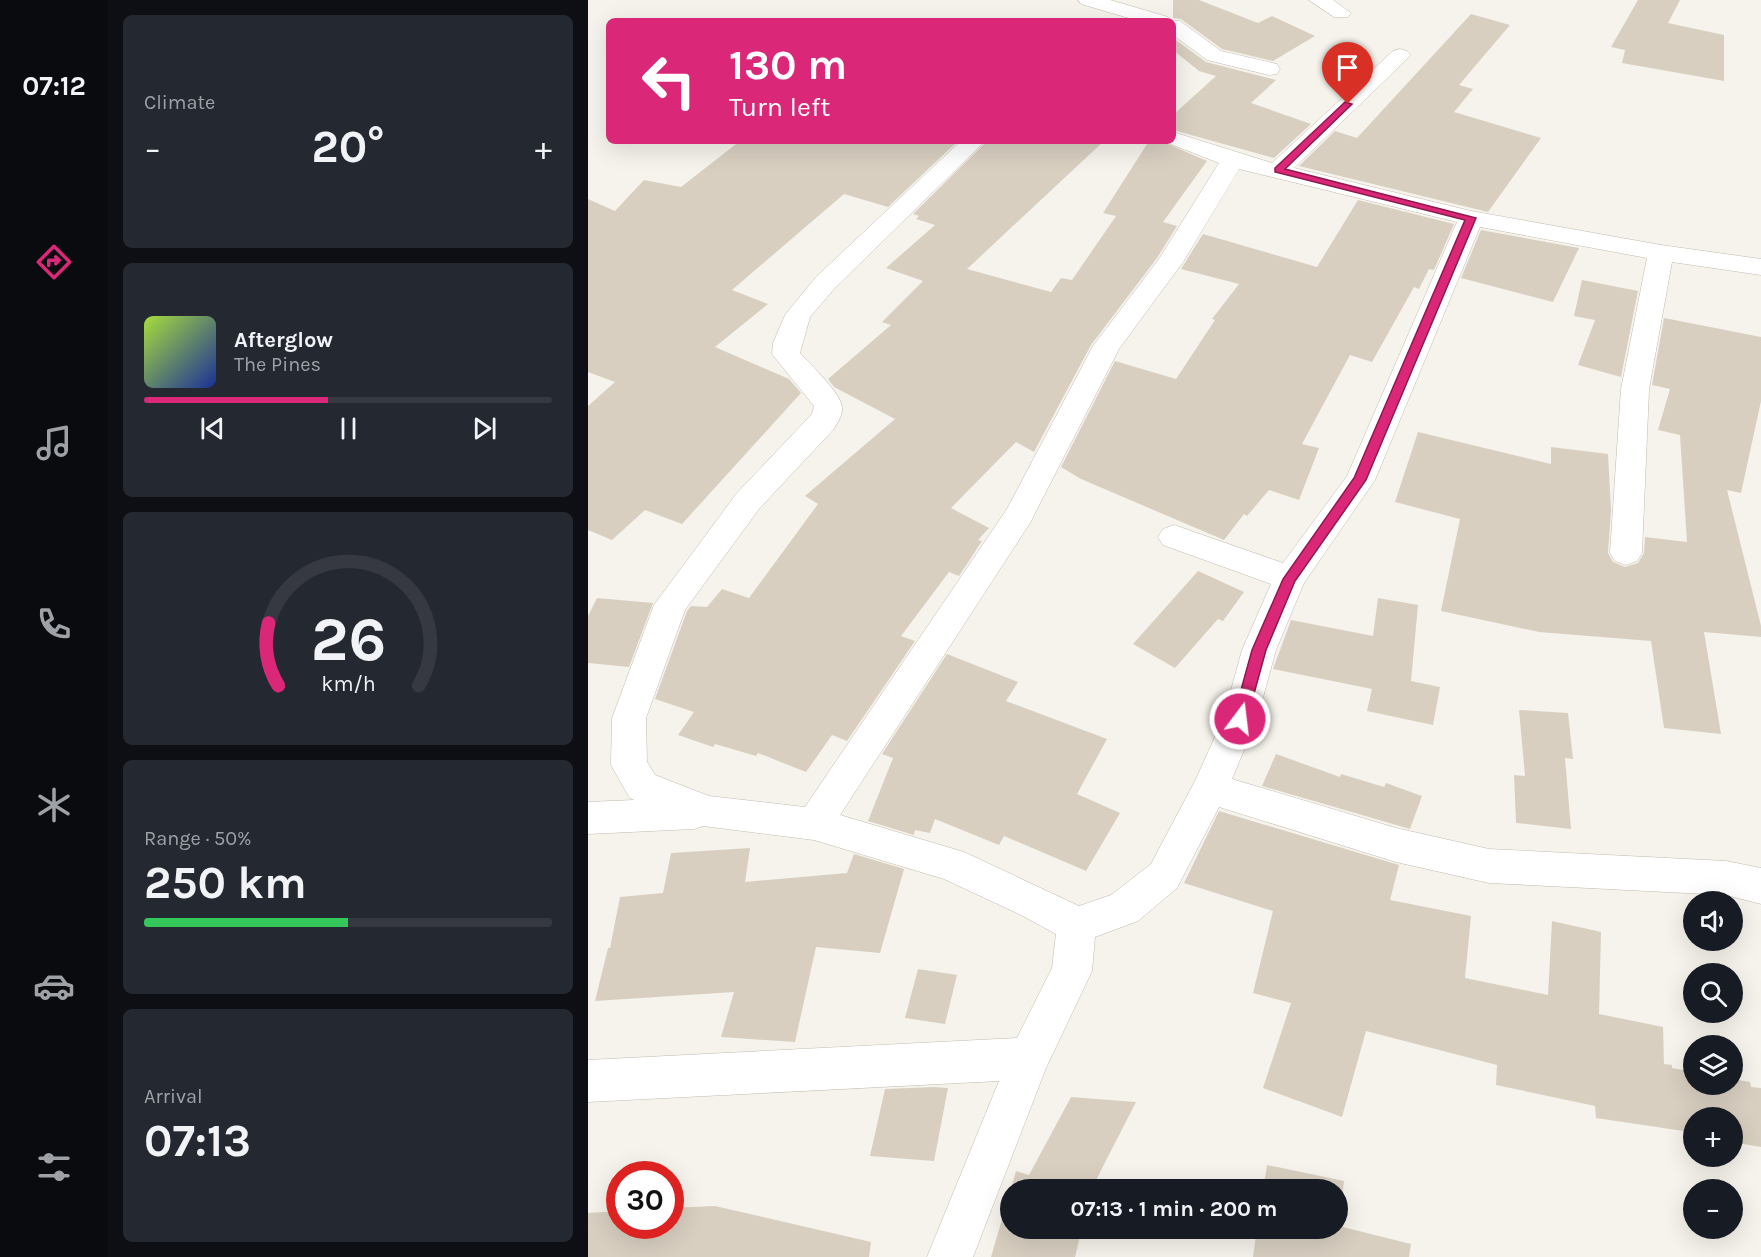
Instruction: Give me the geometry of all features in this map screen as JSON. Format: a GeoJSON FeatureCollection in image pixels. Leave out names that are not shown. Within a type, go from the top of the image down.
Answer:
{"type":"FeatureCollection","features":[{"type":"Feature","properties":{"kind":"street"},"geometry":{"type":"LineString","coordinates":[[1088,0],[1128,18],[1160,0]]}},
{"type":"Feature","properties":{"kind":"street"},"geometry":{"type":"LineString","coordinates":[[1319,0],[1341,13]]}},
{"type":"Feature","properties":{"kind":"street"},"geometry":{"type":"LineString","coordinates":[[1176,27],[1214,56],[1269,69]]}},
{"type":"Feature","properties":{"kind":"street"},"geometry":{"type":"LineString","coordinates":[[1278,170],[1400,55]]}},
{"type":"Feature","properties":{"kind":"street"},"geometry":{"type":"LineString","coordinates":[[1176,140],[1233,160],[1471,218],[1661,253],[1761,267]]}},
{"type":"Feature","properties":{"kind":"street"},"geometry":{"type":"LineString","coordinates":[[709,812],[664,797],[642,786],[629,765],[629,717],[666,615],[698,565],[748,501],[823,423],[828,411],[827,402],[804,379],[786,354],[798,315],[825,283],[971,144]]}},
{"type":"Feature","properties":{"kind":"street"},"geometry":{"type":"LineString","coordinates":[[814,824],[1019,515],[1107,346],[1170,262],[1233,160]]}},
{"type":"Feature","properties":{"kind":"street"},"geometry":{"type":"LineString","coordinates":[[588,818],[709,812],[814,824],[951,864],[1033,901],[1077,925],[1124,908],[1164,876],[1210,788],[1240,719],[1259,650],[1290,579],[1360,480],[1471,218]]}},
{"type":"Feature","properties":{"kind":"street"},"geometry":{"type":"LineString","coordinates":[[1626,553],[1635,389],[1661,253]]}},
{"type":"Feature","properties":{"kind":"street"},"geometry":{"type":"LineString","coordinates":[[1174,537],[1290,579]]}},
{"type":"Feature","properties":{"kind":"street"},"geometry":{"type":"LineString","coordinates":[[1210,788],[1396,845],[1489,867],[1726,879],[1761,886]]}},
{"type":"Feature","properties":{"kind":"street"},"geometry":{"type":"LineString","coordinates":[[950,1257],[1029,1058],[1072,971],[1077,925]]}},
{"type":"Feature","properties":{"kind":"street"},"geometry":{"type":"LineString","coordinates":[[588,1081],[1029,1058]]}},
{"type":"Feature","properties":{"kind":"building"},"geometry":{"type":"Polygon","coordinates":[[[1173,0],[1199,0],[1258,23],[1272,16],[1315,36],[1273,61],[1222,49],[1181,19],[1173,18],[1173,0]]]}},
{"type":"Feature","properties":{"kind":"building"},"geometry":{"type":"Polygon","coordinates":[[[1638,0],[1680,0],[1668,23],[1724,35],[1724,81],[1622,63],[1625,50],[1611,47],[1638,0]]]}},
{"type":"Feature","properties":{"kind":"building"},"geometry":{"type":"Polygon","coordinates":[[[1471,14],[1510,25],[1459,85],[1473,89],[1454,112],[1541,138],[1488,212],[1299,166],[1335,131],[1357,138],[1471,14]]]}},
{"type":"Feature","properties":{"kind":"building"},"geometry":{"type":"Polygon","coordinates":[[[1176,40],[1206,62],[1276,80],[1251,103],[1311,124],[1274,158],[1176,131],[1176,112],[1216,76],[1199,71],[1176,52],[1176,40]]]}},
{"type":"Feature","properties":{"kind":"building"},"geometry":{"type":"Polygon","coordinates":[[[736,144],[955,144],[888,207],[844,194],[732,290],[768,304],[715,347],[789,379],[801,393],[682,524],[645,510],[612,540],[588,530],[588,406],[615,382],[588,372],[588,199],[615,211],[644,180],[681,187],[736,144]]]}},
{"type":"Feature","properties":{"kind":"building"},"geometry":{"type":"Polygon","coordinates":[[[984,144],[1101,144],[967,269],[1051,292],[1061,278],[1072,280],[1116,216],[1103,213],[1147,144],[1168,144],[1207,161],[1163,222],[1177,226],[1157,258],[1091,345],[1034,452],[1016,442],[951,508],[989,528],[978,540],[982,541],[959,576],[949,572],[901,636],[915,641],[847,741],[832,735],[806,772],[758,753],[756,756],[715,744],[713,747],[678,735],[694,712],[655,699],[687,611],[691,606],[707,607],[722,589],[749,598],[818,504],[805,496],[895,419],[834,387],[828,379],[891,325],[882,322],[923,281],[886,268],[935,225],[916,219],[919,216],[913,214],[984,144]]]}},
{"type":"Feature","properties":{"kind":"building"},"geometry":{"type":"Polygon","coordinates":[[[1358,200],[1454,224],[1434,270],[1429,269],[1419,289],[1414,287],[1372,362],[1350,355],[1302,444],[1319,448],[1299,500],[1269,490],[1247,516],[1244,514],[1224,540],[1081,479],[1061,467],[1115,361],[1176,379],[1215,320],[1212,319],[1239,284],[1181,269],[1203,234],[1317,267],[1358,200]]]}},
{"type":"Feature","properties":{"kind":"building"},"geometry":{"type":"Polygon","coordinates":[[[1481,230],[1579,248],[1553,302],[1461,278],[1481,230]]]}},
{"type":"Feature","properties":{"kind":"building"},"geometry":{"type":"Polygon","coordinates":[[[1582,280],[1638,291],[1621,377],[1578,365],[1595,320],[1574,316],[1582,280]]]}},
{"type":"Feature","properties":{"kind":"building"},"geometry":{"type":"Polygon","coordinates":[[[1664,318],[1761,337],[1761,401],[1741,493],[1727,490],[1761,626],[1761,637],[1704,632],[1721,734],[1664,728],[1651,641],[1539,632],[1441,611],[1460,519],[1395,502],[1418,432],[1551,464],[1551,447],[1608,454],[1611,510],[1608,553],[1613,562],[1625,567],[1638,563],[1644,553],[1645,537],[1687,542],[1680,435],[1658,430],[1670,389],[1652,385],[1664,318]]]}},
{"type":"Feature","properties":{"kind":"building"},"geometry":{"type":"Polygon","coordinates":[[[1198,571],[1244,592],[1223,621],[1218,619],[1175,668],[1133,644],[1198,571]]]}},
{"type":"Feature","properties":{"kind":"building"},"geometry":{"type":"Polygon","coordinates":[[[597,598],[653,603],[629,667],[588,663],[588,616],[597,598]]]}},
{"type":"Feature","properties":{"kind":"building"},"geometry":{"type":"Polygon","coordinates":[[[1378,598],[1418,605],[1411,681],[1440,687],[1433,725],[1367,711],[1372,689],[1273,669],[1291,620],[1373,636],[1378,598]]]}},
{"type":"Feature","properties":{"kind":"building"},"geometry":{"type":"Polygon","coordinates":[[[947,654],[1018,682],[1006,701],[1107,739],[1077,794],[1120,813],[1086,871],[1004,836],[999,845],[935,819],[930,833],[915,830],[914,835],[868,821],[893,758],[882,754],[947,654]]]}},
{"type":"Feature","properties":{"kind":"building"},"geometry":{"type":"Polygon","coordinates":[[[1519,710],[1568,713],[1573,759],[1565,758],[1571,829],[1516,823],[1514,775],[1525,776],[1519,710]]]}},
{"type":"Feature","properties":{"kind":"building"},"geometry":{"type":"Polygon","coordinates":[[[1276,754],[1340,777],[1341,774],[1384,787],[1386,783],[1422,796],[1410,829],[1262,786],[1276,754]]]}},
{"type":"Feature","properties":{"kind":"building"},"geometry":{"type":"Polygon","coordinates":[[[1219,811],[1399,865],[1390,900],[1471,916],[1465,978],[1548,995],[1552,921],[1601,932],[1599,1014],[1663,1027],[1664,1064],[1683,1070],[1683,1095],[1743,1095],[1743,1081],[1750,1082],[1751,1087],[1761,1088],[1761,1147],[1743,1144],[1743,1107],[1683,1107],[1683,1131],[1596,1118],[1595,1106],[1496,1085],[1497,1065],[1366,1031],[1342,1117],[1263,1088],[1291,1003],[1253,993],[1273,911],[1184,883],[1219,811]]]}},
{"type":"Feature","properties":{"kind":"building"},"geometry":{"type":"Polygon","coordinates":[[[750,848],[745,882],[847,873],[854,854],[904,869],[880,953],[816,947],[795,1042],[721,1037],[734,992],[595,1001],[608,948],[610,948],[620,897],[663,893],[671,853],[750,848]]]}},
{"type":"Feature","properties":{"kind":"building"},"geometry":{"type":"Polygon","coordinates":[[[918,969],[957,975],[945,1024],[905,1018],[918,969]]]}},
{"type":"Feature","properties":{"kind":"building"},"geometry":{"type":"Polygon","coordinates":[[[948,1088],[934,1161],[870,1156],[885,1089],[948,1088]]]}},
{"type":"Feature","properties":{"kind":"building"},"geometry":{"type":"Polygon","coordinates":[[[1071,1097],[1136,1102],[1097,1179],[1014,1179],[1016,1171],[1029,1175],[1071,1097]]]}},
{"type":"Feature","properties":{"kind":"building"},"geometry":{"type":"Polygon","coordinates":[[[1267,1165],[1334,1179],[1265,1179],[1267,1165]]]}},
{"type":"Feature","properties":{"kind":"building"},"geometry":{"type":"Polygon","coordinates":[[[715,1206],[871,1242],[869,1257],[588,1257],[588,1213],[606,1212],[606,1239],[684,1239],[684,1207],[715,1206]]]}},
{"type":"Feature","properties":{"kind":"building"},"geometry":{"type":"Polygon","coordinates":[[[1000,1226],[1000,1239],[1079,1239],[1075,1257],[991,1257],[1000,1226]]]}},
{"type":"Feature","properties":{"kind":"building"},"geometry":{"type":"Polygon","coordinates":[[[1348,1228],[1411,1244],[1409,1257],[1253,1257],[1255,1239],[1348,1239],[1348,1228]]]}},
{"type":"Feature","properties":{"kind":"route"},"geometry":{"type":"LineString","coordinates":[[1240,719],[1259,650],[1290,579],[1360,480],[1471,218],[1278,170],[1348,104]]}}]}
